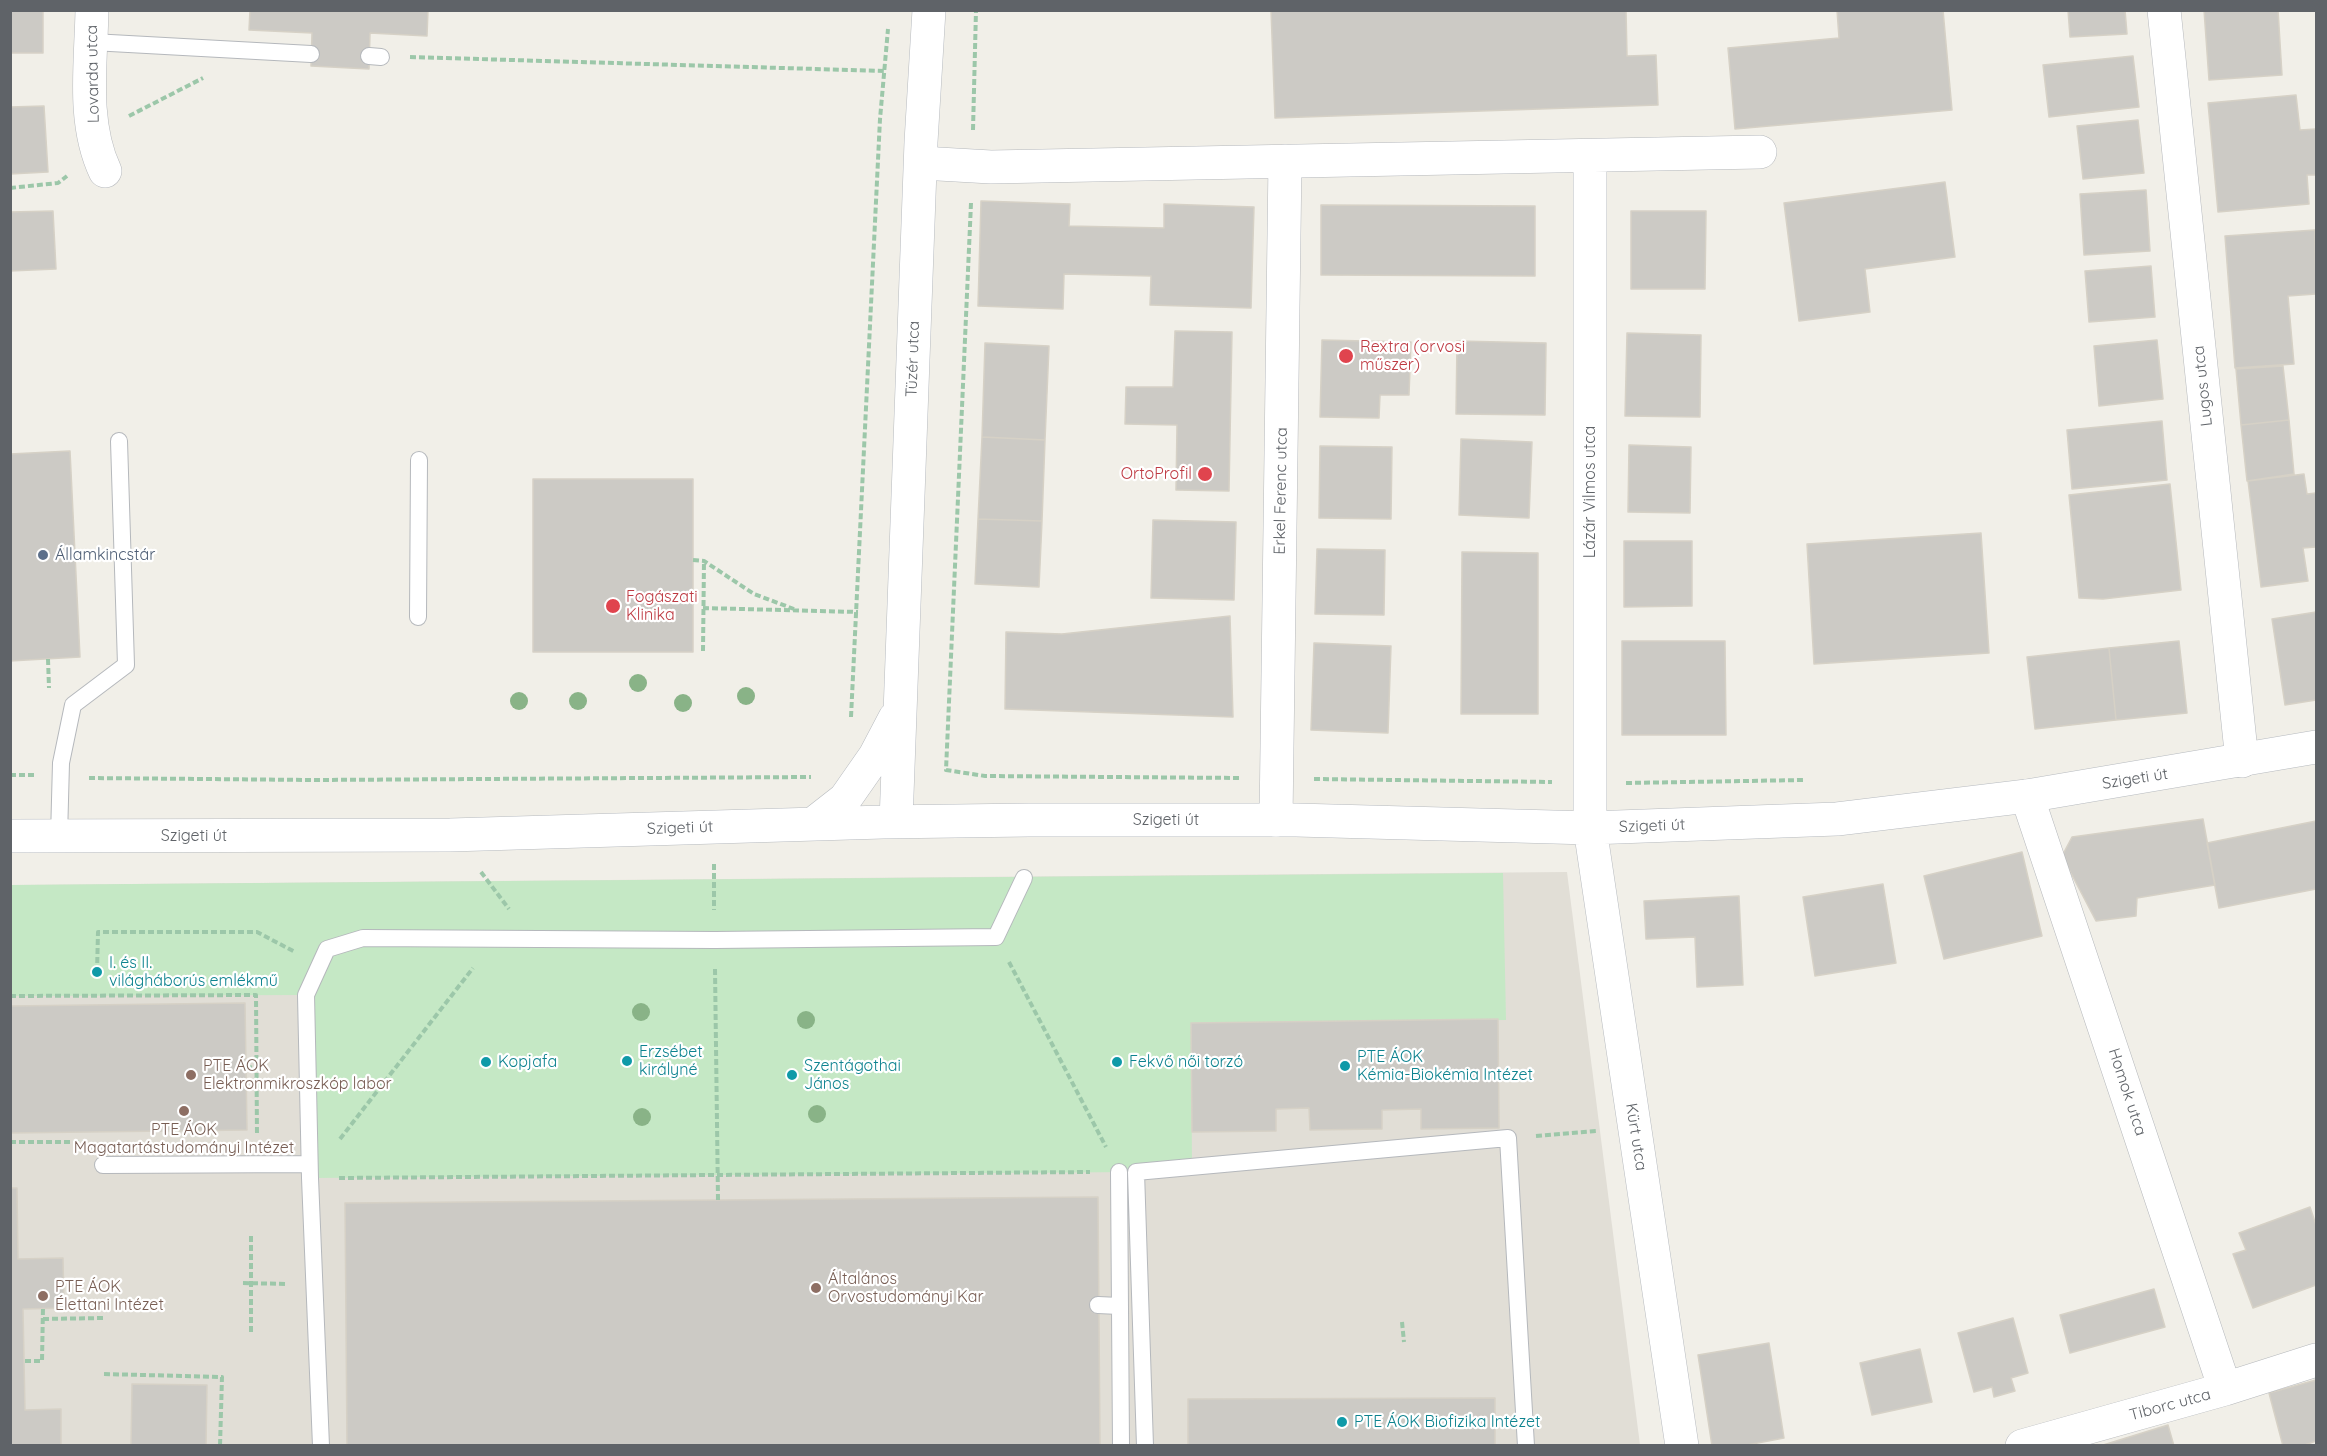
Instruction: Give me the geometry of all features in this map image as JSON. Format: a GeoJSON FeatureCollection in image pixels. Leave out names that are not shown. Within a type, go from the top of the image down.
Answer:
{"type":"FeatureCollection","features":[{"type":"Feature","properties":{"kind":"street","name":"Tüzér utca"},"geometry":{"type":"LineString","coordinates":[[896,822],[929,10]]}},
{"type":"Feature","properties":{"kind":"street","name":"Lugos utca"},"geometry":{"type":"LineString","coordinates":[[2164,10],[2242,761]]}},
{"type":"Feature","properties":{"kind":"street","name":"Lovarda utca"},"geometry":{"type":"LineString","coordinates":[[92,26],[90,99],[100,161]]}},
{"type":"Feature","properties":{"kind":"street"},"geometry":{"type":"LineString","coordinates":[[921,163],[972,165],[1286,161],[1760,152]]}},
{"type":"Feature","properties":{"kind":"street","name":"Lázár Vilmos utca"},"geometry":{"type":"LineString","coordinates":[[1590,156],[1590,828]]}},
{"type":"Feature","properties":{"kind":"street","name":"Erkel Ferenc utca"},"geometry":{"type":"LineString","coordinates":[[1276,820],[1286,161]]}},
{"type":"Feature","properties":{"kind":"street","name":"Tüzér utca"},"geometry":{"type":"LineString","coordinates":[[813,824],[845,799],[875,756],[891,728],[899,707]]}},
{"type":"Feature","properties":{"kind":"street","name":"Szigeti út"},"geometry":{"type":"LineString","coordinates":[[10,836],[450,835],[896,822],[1276,820],[1590,828],[1837,819],[2027,796],[2316,747]]}},
{"type":"Feature","properties":{"kind":"street","name":"Homok utca"},"geometry":{"type":"LineString","coordinates":[[2027,796],[2225,1389]]}},
{"type":"Feature","properties":{"kind":"street","name":"Kürt utca"},"geometry":{"type":"LineString","coordinates":[[1590,828],[1682,1446]]}},
{"type":"Feature","properties":{"kind":"street","name":"Tiborc utca"},"geometry":{"type":"LineString","coordinates":[[2022,1446],[2225,1389],[2316,1360]]}},
{"type":"Feature","properties":{"kind":"lane"},"geometry":{"type":"LineString","coordinates":[[92,26],[311,54]]}},
{"type":"Feature","properties":{"kind":"lane"},"geometry":{"type":"LineString","coordinates":[[59,837],[61,763],[73,705],[126,665],[119,441]]}},
{"type":"Feature","properties":{"kind":"lane"},"geometry":{"type":"LineString","coordinates":[[418,616],[419,460]]}},
{"type":"Feature","properties":{"kind":"lane"},"geometry":{"type":"LineString","coordinates":[[321,1446],[310,1171],[306,995],[327,949],[363,938],[715,940],[996,937],[1024,878]]}},
{"type":"Feature","properties":{"kind":"lane"},"geometry":{"type":"LineString","coordinates":[[1145,1446],[1136,1172],[1508,1138],[1526,1446]]}},
{"type":"Feature","properties":{"kind":"lane"},"geometry":{"type":"LineString","coordinates":[[104,1165],[310,1171]]}},
{"type":"Feature","properties":{"kind":"lane"},"geometry":{"type":"LineString","coordinates":[[1119,1172],[1121,1446]]}},
{"type":"Feature","properties":{"kind":"lane"},"geometry":{"type":"LineString","coordinates":[[1098,1305],[1119,1306]]}},
{"type":"Feature","properties":{"kind":"path"},"geometry":{"type":"LineString","coordinates":[[976,10],[972,165],[945,770],[985,776],[1590,783],[1814,780]]}},
{"type":"Feature","properties":{"kind":"path"},"geometry":{"type":"LineString","coordinates":[[851,725],[879,131],[888,22]]}},
{"type":"Feature","properties":{"kind":"path"},"geometry":{"type":"LineString","coordinates":[[375,56],[884,71]]}},
{"type":"Feature","properties":{"kind":"path"},"geometry":{"type":"LineString","coordinates":[[100,161],[113,124],[210,75]]}},
{"type":"Feature","properties":{"kind":"path"},"geometry":{"type":"LineString","coordinates":[[10,188],[58,183]]}},
{"type":"Feature","properties":{"kind":"path"},"geometry":{"type":"LineString","coordinates":[[693,560],[704,561],[754,594],[798,610]]}},
{"type":"Feature","properties":{"kind":"path"},"geometry":{"type":"LineString","coordinates":[[703,651],[704,561]]}},
{"type":"Feature","properties":{"kind":"path"},"geometry":{"type":"LineString","coordinates":[[703,608],[858,612]]}},
{"type":"Feature","properties":{"kind":"path"},"geometry":{"type":"LineString","coordinates":[[48,659],[49,687]]}},
{"type":"Feature","properties":{"kind":"path"},"geometry":{"type":"LineString","coordinates":[[10,775],[328,780],[817,777]]}},
{"type":"Feature","properties":{"kind":"path"},"geometry":{"type":"LineString","coordinates":[[450,835],[489,881],[532,939]]}},
{"type":"Feature","properties":{"kind":"path"},"geometry":{"type":"LineString","coordinates":[[714,861],[718,1200]]}},
{"type":"Feature","properties":{"kind":"path"},"geometry":{"type":"LineString","coordinates":[[97,972],[98,932],[257,932],[319,966]]}},
{"type":"Feature","properties":{"kind":"path"},"geometry":{"type":"LineString","coordinates":[[310,1171],[717,1174],[1119,1172],[996,937]]}},
{"type":"Feature","properties":{"kind":"path"},"geometry":{"type":"LineString","coordinates":[[310,1171],[496,939]]}},
{"type":"Feature","properties":{"kind":"path"},"geometry":{"type":"LineString","coordinates":[[10,996],[256,995],[258,1140]]}},
{"type":"Feature","properties":{"kind":"path"},"geometry":{"type":"LineString","coordinates":[[246,1067],[257,1068]]}},
{"type":"Feature","properties":{"kind":"path"},"geometry":{"type":"LineString","coordinates":[[1508,1138],[1602,1130]]}},
{"type":"Feature","properties":{"kind":"path"},"geometry":{"type":"LineString","coordinates":[[10,1142],[93,1142]]}},
{"type":"Feature","properties":{"kind":"path"},"geometry":{"type":"LineString","coordinates":[[250,1332],[251,1233]]}},
{"type":"Feature","properties":{"kind":"path"},"geometry":{"type":"LineString","coordinates":[[243,1283],[314,1284]]}},
{"type":"Feature","properties":{"kind":"path"},"geometry":{"type":"LineString","coordinates":[[25,1361],[42,1361],[42,1308]]}},
{"type":"Feature","properties":{"kind":"path"},"geometry":{"type":"LineString","coordinates":[[43,1319],[104,1318]]}},
{"type":"Feature","properties":{"kind":"path"},"geometry":{"type":"LineString","coordinates":[[1402,1322],[1404,1342]]}},
{"type":"Feature","properties":{"kind":"path"},"geometry":{"type":"LineString","coordinates":[[104,1374],[222,1377],[220,1446]]}},
{"type":"Feature","properties":{"kind":"shaded area","name":"Általános Orvostudományi Kar"},"geometry":{"type":"Polygon","coordinates":[[[1567,872],[1640,1445],[11,1445],[10,885],[1567,872]]]}},
{"type":"Feature","properties":{"kind":"green space"},"geometry":{"type":"Polygon","coordinates":[[[1503,873],[1506,1020],[1191,1023],[1192,1166],[1136,1172],[310,1178],[306,995],[11,996],[10,885],[1503,873]]]}},
{"type":"Feature","properties":{"kind":"building"},"geometry":{"type":"Polygon","coordinates":[[[10,10],[43,10],[43,53],[10,53],[10,10]]]}},
{"type":"Feature","properties":{"kind":"building"},"geometry":{"type":"Polygon","coordinates":[[[250,10],[428,10],[427,36],[370,33],[369,69],[311,66],[312,33],[249,30],[250,10]]]}},
{"type":"Feature","properties":{"kind":"building"},"geometry":{"type":"Polygon","coordinates":[[[1271,10],[1626,10],[1627,56],[1656,55],[1658,105],[1275,118],[1271,10]]]}},
{"type":"Feature","properties":{"kind":"building"},"geometry":{"type":"Polygon","coordinates":[[[1837,10],[1943,10],[1952,110],[1735,129],[1728,48],[1839,38],[1837,10]]]}},
{"type":"Feature","properties":{"kind":"building"},"geometry":{"type":"Polygon","coordinates":[[[2068,10],[2125,10],[2127,34],[2070,37],[2068,10]]]}},
{"type":"Feature","properties":{"kind":"building"},"geometry":{"type":"Polygon","coordinates":[[[2204,10],[2278,10],[2282,75],[2209,80],[2204,10]]]}},
{"type":"Feature","properties":{"kind":"building"},"geometry":{"type":"Polygon","coordinates":[[[2133,56],[2139,107],[2049,117],[2043,65],[2133,56]]]}},
{"type":"Feature","properties":{"kind":"building"},"geometry":{"type":"Polygon","coordinates":[[[2296,95],[2300,130],[2316,129],[2316,175],[2307,175],[2309,204],[2218,212],[2208,103],[2296,95]]]}},
{"type":"Feature","properties":{"kind":"building"},"geometry":{"type":"Polygon","coordinates":[[[44,106],[48,172],[10,174],[10,107],[44,106]]]}},
{"type":"Feature","properties":{"kind":"building"},"geometry":{"type":"Polygon","coordinates":[[[2138,120],[2144,173],[2083,179],[2077,126],[2138,120]]]}},
{"type":"Feature","properties":{"kind":"building"},"geometry":{"type":"Polygon","coordinates":[[[1945,182],[1955,257],[1865,269],[1870,312],[1799,321],[1784,203],[1945,182]]]}},
{"type":"Feature","properties":{"kind":"building"},"geometry":{"type":"Polygon","coordinates":[[[2146,190],[2150,251],[2084,255],[2080,194],[2146,190]]]}},
{"type":"Feature","properties":{"kind":"building"},"geometry":{"type":"Polygon","coordinates":[[[981,201],[1070,204],[1069,226],[1164,228],[1164,204],[1254,207],[1251,308],[1150,305],[1151,276],[1064,274],[1063,309],[978,306],[981,201]]]}},
{"type":"Feature","properties":{"kind":"building"},"geometry":{"type":"Polygon","coordinates":[[[1321,205],[1535,206],[1535,276],[1321,275],[1321,205]]]}},
{"type":"Feature","properties":{"kind":"building"},"geometry":{"type":"Polygon","coordinates":[[[53,211],[56,269],[10,271],[10,212],[53,211]]]}},
{"type":"Feature","properties":{"kind":"building"},"geometry":{"type":"Polygon","coordinates":[[[1631,211],[1706,211],[1705,289],[1631,289],[1631,211]]]}},
{"type":"Feature","properties":{"kind":"building"},"geometry":{"type":"Polygon","coordinates":[[[2315,230],[2316,294],[2288,296],[2294,364],[2235,368],[2225,236],[2315,230]]]}},
{"type":"Feature","properties":{"kind":"building"},"geometry":{"type":"Polygon","coordinates":[[[2151,266],[2155,317],[2089,322],[2085,271],[2151,266]]]}},
{"type":"Feature","properties":{"kind":"building"},"geometry":{"type":"Polygon","coordinates":[[[1175,331],[1232,332],[1229,491],[1176,490],[1177,425],[1125,424],[1126,387],[1173,387],[1175,331]]]}},
{"type":"Feature","properties":{"kind":"building"},"geometry":{"type":"Polygon","coordinates":[[[1627,333],[1701,335],[1700,417],[1625,416],[1627,333]]]}},
{"type":"Feature","properties":{"kind":"building"},"geometry":{"type":"Polygon","coordinates":[[[1322,340],[1411,342],[1409,395],[1380,395],[1379,418],[1320,417],[1322,340]]]}},
{"type":"Feature","properties":{"kind":"building"},"geometry":{"type":"Polygon","coordinates":[[[2157,340],[2163,399],[2099,406],[2094,346],[2157,340]]]}},
{"type":"Feature","properties":{"kind":"building"},"geometry":{"type":"Polygon","coordinates":[[[1457,341],[1546,343],[1545,415],[1456,414],[1457,341]]]}},
{"type":"Feature","properties":{"kind":"building"},"geometry":{"type":"Polygon","coordinates":[[[985,343],[1049,346],[1045,440],[982,437],[985,343]]]}},
{"type":"Feature","properties":{"kind":"building"},"geometry":{"type":"Polygon","coordinates":[[[2283,366],[2289,420],[2241,425],[2236,369],[2283,366]]]}},
{"type":"Feature","properties":{"kind":"building"},"geometry":{"type":"Polygon","coordinates":[[[2289,420],[2294,474],[2247,481],[2241,425],[2289,420]]]}},
{"type":"Feature","properties":{"kind":"building"},"geometry":{"type":"Polygon","coordinates":[[[2162,421],[2167,480],[2072,489],[2067,430],[2162,421]]]}},
{"type":"Feature","properties":{"kind":"building"},"geometry":{"type":"Polygon","coordinates":[[[982,437],[1045,440],[1042,521],[978,519],[982,437]]]}},
{"type":"Feature","properties":{"kind":"building"},"geometry":{"type":"Polygon","coordinates":[[[1461,439],[1532,442],[1529,518],[1459,515],[1461,439]]]}},
{"type":"Feature","properties":{"kind":"building"},"geometry":{"type":"Polygon","coordinates":[[[1629,445],[1691,447],[1690,513],[1628,512],[1629,445]]]}},
{"type":"Feature","properties":{"kind":"building"},"geometry":{"type":"Polygon","coordinates":[[[1320,446],[1392,447],[1391,519],[1319,518],[1320,446]]]}},
{"type":"Feature","properties":{"kind":"building","name":"Államkincstár"},"geometry":{"type":"Polygon","coordinates":[[[70,451],[80,657],[10,661],[10,454],[70,451]]]}},
{"type":"Feature","properties":{"kind":"building"},"geometry":{"type":"Polygon","coordinates":[[[2304,474],[2307,494],[2316,493],[2316,547],[2303,548],[2308,581],[2261,587],[2248,481],[2304,474]]]}},
{"type":"Feature","properties":{"kind":"building","name":"Fogászati Klinika"},"geometry":{"type":"Polygon","coordinates":[[[533,479],[693,479],[693,652],[533,652],[533,479]]]}},
{"type":"Feature","properties":{"kind":"building"},"geometry":{"type":"Polygon","coordinates":[[[2170,484],[2181,590],[2103,599],[2079,598],[2069,495],[2170,484]]]}},
{"type":"Feature","properties":{"kind":"building"},"geometry":{"type":"Polygon","coordinates":[[[978,519],[1042,521],[1039,587],[975,584],[978,519]]]}},
{"type":"Feature","properties":{"kind":"building"},"geometry":{"type":"Polygon","coordinates":[[[1153,520],[1236,522],[1234,600],[1151,598],[1153,520]]]}},
{"type":"Feature","properties":{"kind":"building"},"geometry":{"type":"Polygon","coordinates":[[[1981,533],[1989,653],[1814,664],[1807,544],[1981,533]]]}},
{"type":"Feature","properties":{"kind":"building"},"geometry":{"type":"Polygon","coordinates":[[[1624,541],[1692,541],[1692,606],[1624,607],[1624,541]]]}},
{"type":"Feature","properties":{"kind":"building"},"geometry":{"type":"Polygon","coordinates":[[[1317,549],[1385,550],[1384,615],[1315,614],[1317,549]]]}},
{"type":"Feature","properties":{"kind":"building"},"geometry":{"type":"Polygon","coordinates":[[[1462,552],[1538,553],[1538,714],[1461,714],[1462,552]]]}},
{"type":"Feature","properties":{"kind":"building"},"geometry":{"type":"Polygon","coordinates":[[[2316,612],[2316,700],[2285,705],[2272,619],[2316,612]]]}},
{"type":"Feature","properties":{"kind":"building"},"geometry":{"type":"Polygon","coordinates":[[[1230,616],[1233,717],[1005,709],[1006,632],[1062,634],[1230,616]]]}},
{"type":"Feature","properties":{"kind":"building"},"geometry":{"type":"Polygon","coordinates":[[[1622,641],[1725,641],[1726,735],[1622,735],[1622,641]]]}},
{"type":"Feature","properties":{"kind":"building"},"geometry":{"type":"Polygon","coordinates":[[[2179,641],[2187,713],[2116,720],[2109,648],[2179,641]]]}},
{"type":"Feature","properties":{"kind":"building"},"geometry":{"type":"Polygon","coordinates":[[[1314,643],[1391,646],[1388,733],[1311,730],[1314,643]]]}},
{"type":"Feature","properties":{"kind":"building"},"geometry":{"type":"Polygon","coordinates":[[[2109,648],[2116,720],[2035,729],[2027,657],[2109,648]]]}},
{"type":"Feature","properties":{"kind":"building"},"geometry":{"type":"Polygon","coordinates":[[[2203,819],[2215,885],[2137,898],[2136,916],[2096,921],[2062,856],[2072,837],[2203,819]]]}},
{"type":"Feature","properties":{"kind":"building"},"geometry":{"type":"Polygon","coordinates":[[[2316,821],[2316,889],[2219,908],[2207,843],[2316,821]]]}},
{"type":"Feature","properties":{"kind":"building"},"geometry":{"type":"Polygon","coordinates":[[[2022,852],[2042,936],[1944,959],[1924,876],[2022,852]]]}},
{"type":"Feature","properties":{"kind":"building"},"geometry":{"type":"Polygon","coordinates":[[[1883,884],[1896,963],[1815,976],[1803,897],[1883,884]]]}},
{"type":"Feature","properties":{"kind":"building"},"geometry":{"type":"Polygon","coordinates":[[[1739,896],[1743,985],[1697,987],[1695,937],[1646,939],[1644,901],[1739,896]]]}},
{"type":"Feature","properties":{"kind":"building"},"geometry":{"type":"Polygon","coordinates":[[[245,1003],[247,1130],[10,1133],[10,1006],[245,1003]]]}},
{"type":"Feature","properties":{"kind":"building","name":"PTE ÁOK Kémia-Biokémia Intézet"},"geometry":{"type":"Polygon","coordinates":[[[1498,1019],[1499,1128],[1421,1129],[1421,1109],[1382,1110],[1382,1129],[1310,1130],[1309,1108],[1276,1109],[1276,1131],[1192,1132],[1191,1023],[1498,1019]]]}},
{"type":"Feature","properties":{"kind":"building"},"geometry":{"type":"Polygon","coordinates":[[[10,1188],[17,1188],[18,1259],[63,1258],[64,1308],[23,1309],[25,1410],[61,1409],[61,1445],[10,1446],[10,1188]]]}},
{"type":"Feature","properties":{"kind":"building"},"geometry":{"type":"Polygon","coordinates":[[[1098,1197],[1100,1446],[347,1446],[345,1203],[1098,1197]]]}},
{"type":"Feature","properties":{"kind":"building"},"geometry":{"type":"Polygon","coordinates":[[[2310,1207],[2316,1225],[2316,1285],[2253,1308],[2233,1254],[2246,1250],[2239,1233],[2310,1207]]]}},
{"type":"Feature","properties":{"kind":"building"},"geometry":{"type":"Polygon","coordinates":[[[2154,1289],[2165,1327],[2070,1353],[2060,1315],[2154,1289]]]}},
{"type":"Feature","properties":{"kind":"building"},"geometry":{"type":"Polygon","coordinates":[[[2013,1318],[2028,1373],[2011,1378],[2015,1391],[1994,1397],[1992,1387],[1974,1392],[1958,1333],[2013,1318]]]}},
{"type":"Feature","properties":{"kind":"building"},"geometry":{"type":"Polygon","coordinates":[[[1769,1343],[1784,1438],[1742,1446],[1712,1446],[1698,1355],[1769,1343]]]}},
{"type":"Feature","properties":{"kind":"building"},"geometry":{"type":"Polygon","coordinates":[[[1920,1349],[1932,1402],[1872,1415],[1860,1363],[1920,1349]]]}},
{"type":"Feature","properties":{"kind":"building"},"geometry":{"type":"Polygon","coordinates":[[[2316,1380],[2316,1441],[2302,1446],[2283,1446],[2269,1393],[2316,1380]]]}},
{"type":"Feature","properties":{"kind":"building"},"geometry":{"type":"Polygon","coordinates":[[[132,1384],[207,1385],[206,1446],[131,1446],[132,1384]]]}},
{"type":"Feature","properties":{"kind":"building","name":"PTE ÁOK Biofizika Intézet"},"geometry":{"type":"Polygon","coordinates":[[[1495,1398],[1495,1446],[1188,1446],[1188,1399],[1495,1398]]]}},
{"type":"Feature","properties":{"kind":"building"},"geometry":{"type":"Polygon","coordinates":[[[2168,1425],[2174,1446],[2100,1446],[2168,1425]]]}},
{"type":"Feature","properties":{"kind":"place","name":"Rextra (orvosi műszer)"},"geometry":{"type":"Point","coordinates":[1346,356]}},
{"type":"Feature","properties":{"kind":"place","name":"OrtoProfil"},"geometry":{"type":"Point","coordinates":[1205,474]}},
{"type":"Feature","properties":{"kind":"place","name":"Államkincstár"},"geometry":{"type":"Point","coordinates":[43,555]}},
{"type":"Feature","properties":{"kind":"place","name":"Fogászati Klinika"},"geometry":{"type":"Point","coordinates":[613,606]}},
{"type":"Feature","properties":{"kind":"place","name":"I. és II. világháborús emlékmű"},"geometry":{"type":"Point","coordinates":[97,972]}},
{"type":"Feature","properties":{"kind":"place","name":"Erzsébet királyné"},"geometry":{"type":"Point","coordinates":[627,1061]}},
{"type":"Feature","properties":{"kind":"place","name":"Kopjafa"},"geometry":{"type":"Point","coordinates":[486,1062]}},
{"type":"Feature","properties":{"kind":"place","name":"Fekvő női torzó"},"geometry":{"type":"Point","coordinates":[1117,1062]}},
{"type":"Feature","properties":{"kind":"place","name":"PTE ÁOK Kémia-Biokémia Intézet"},"geometry":{"type":"Point","coordinates":[1345,1066]}},
{"type":"Feature","properties":{"kind":"place","name":"PTE ÁOK Elektronmikroszkóp labor"},"geometry":{"type":"Point","coordinates":[191,1075]}},
{"type":"Feature","properties":{"kind":"place","name":"Szentágothai János"},"geometry":{"type":"Point","coordinates":[792,1075]}},
{"type":"Feature","properties":{"kind":"place","name":"PTE ÁOK Magatartástudományi Intézet"},"geometry":{"type":"Point","coordinates":[184,1111]}},
{"type":"Feature","properties":{"kind":"place","name":"Általános Orvostudományi Kar"},"geometry":{"type":"Point","coordinates":[816,1288]}},
{"type":"Feature","properties":{"kind":"place","name":"PTE ÁOK Élettani Intézet"},"geometry":{"type":"Point","coordinates":[43,1296]}},
{"type":"Feature","properties":{"kind":"place","name":"PTE ÁOK Biofizika Intézet"},"geometry":{"type":"Point","coordinates":[1342,1422]}}]}
